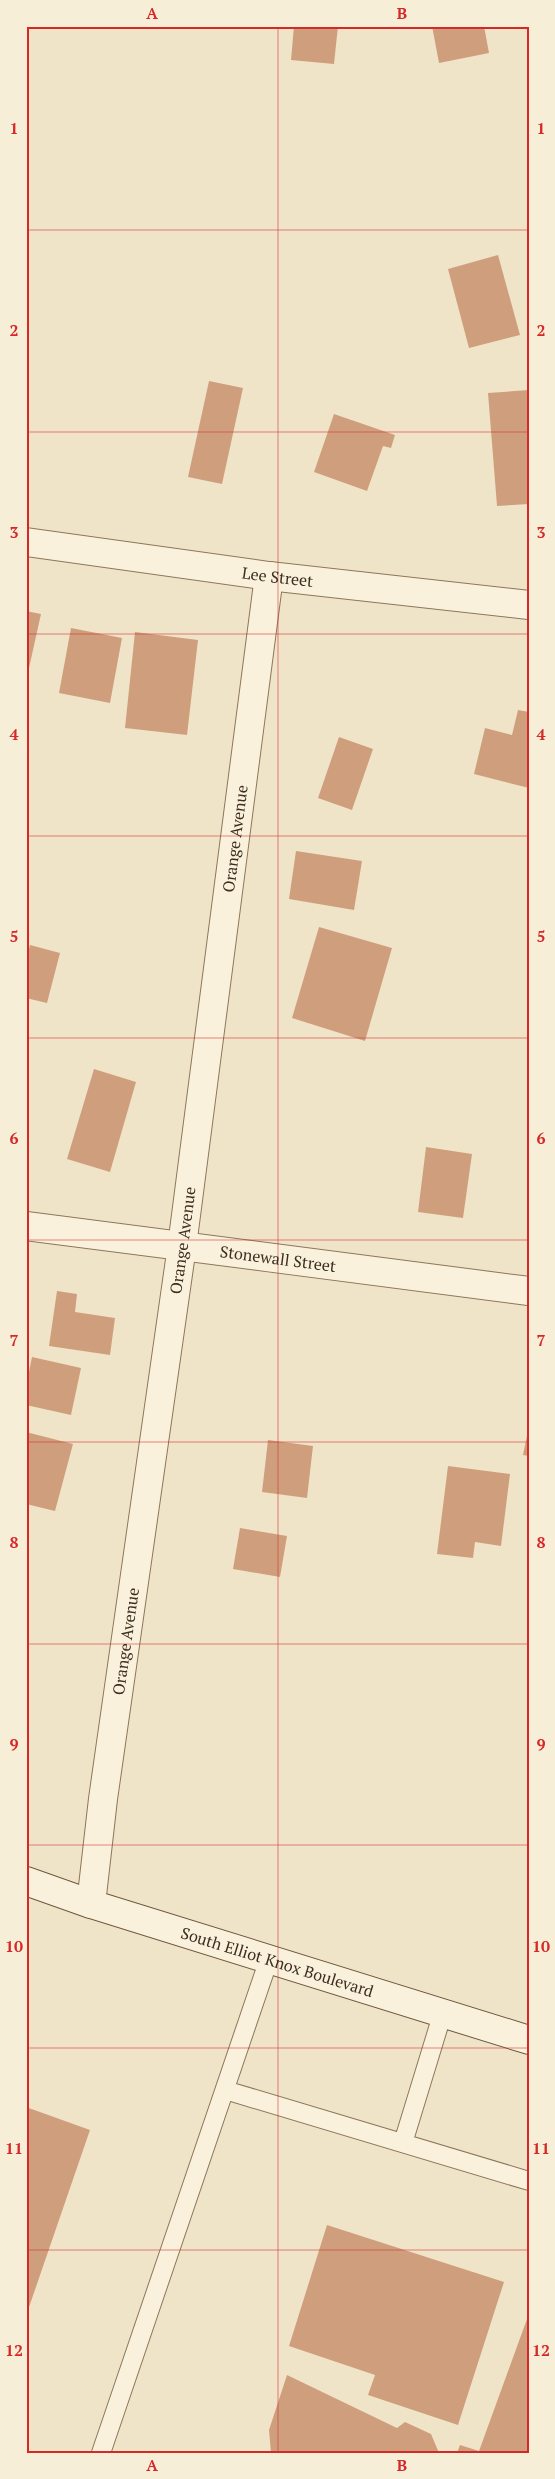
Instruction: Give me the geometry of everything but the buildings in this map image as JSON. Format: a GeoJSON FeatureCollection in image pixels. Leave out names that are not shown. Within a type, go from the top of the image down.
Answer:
{"type":"FeatureCollection","features":[{"type":"Feature","properties":{"kind":"street","name":"Lee Street"},"geometry":{"type":"LineString","coordinates":[[26,542],[269,576],[529,605]]}},
{"type":"Feature","properties":{"kind":"street","name":"Orange Avenue"},"geometry":{"type":"LineString","coordinates":[[91,1904],[103,1799],[182,1246],[269,576]]}},
{"type":"Feature","properties":{"kind":"street","name":"Stonewall Street"},"geometry":{"type":"LineString","coordinates":[[26,1226],[529,1291]]}},
{"type":"Feature","properties":{"kind":"street","name":"South Elliot Knox Boulevard"},"geometry":{"type":"LineString","coordinates":[[26,1881],[91,1904],[529,2040]]}},
{"type":"Feature","properties":{"kind":"lane"},"geometry":{"type":"LineString","coordinates":[[101,2453],[269,1959]]}},
{"type":"Feature","properties":{"kind":"lane"},"geometry":{"type":"LineString","coordinates":[[403,2143],[443,2012]]}},
{"type":"Feature","properties":{"kind":"lane"},"geometry":{"type":"LineString","coordinates":[[225,2090],[529,2181]]}}]}
